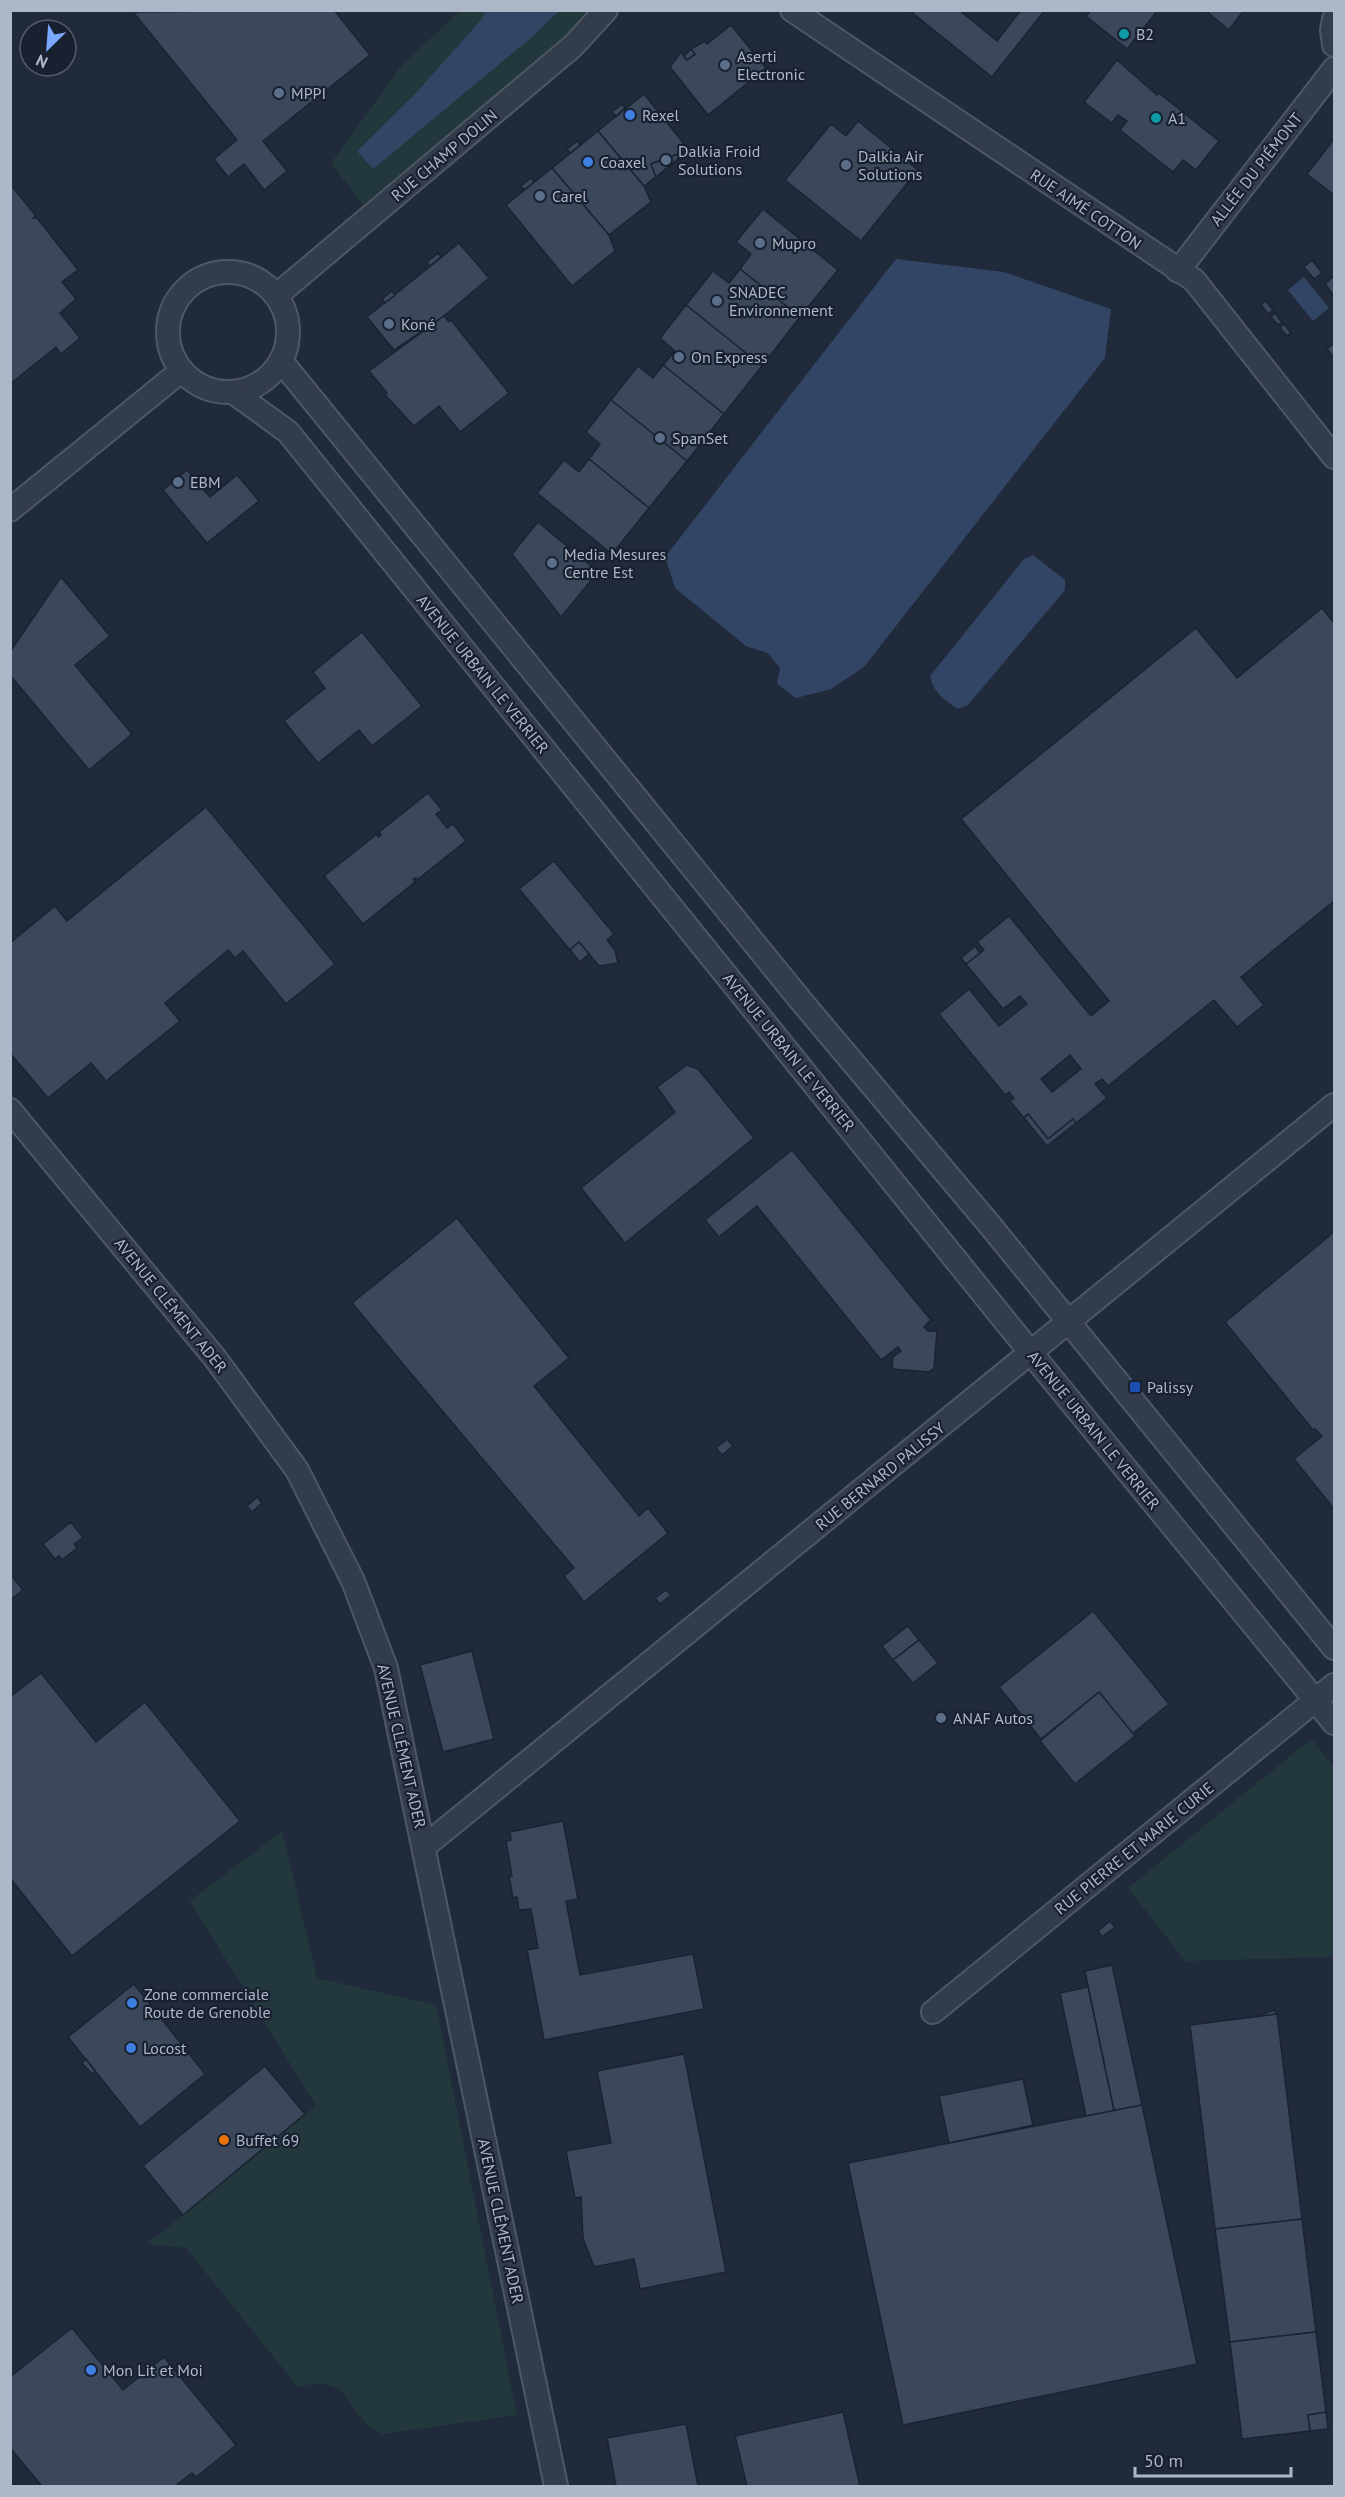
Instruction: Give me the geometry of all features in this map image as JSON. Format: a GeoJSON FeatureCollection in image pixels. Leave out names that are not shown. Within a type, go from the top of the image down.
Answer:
{"type":"FeatureCollection","features":[{"type":"Feature","properties":{"kind":"street","name":"RUE CHAMP DOLIN"},"geometry":{"type":"LineString","coordinates":[[277,295],[573,46],[606,10]]}},
{"type":"Feature","properties":{"kind":"street","name":"RUE AIMÉ COTTON"},"geometry":{"type":"LineString","coordinates":[[792,10],[1194,280],[1335,457]]}},
{"type":"Feature","properties":{"kind":"street"},"geometry":{"type":"LineString","coordinates":[[1335,19],[1332,30],[1335,45]]}},
{"type":"Feature","properties":{"kind":"street","name":"ALLÉE DU PIÉMONT"},"geometry":{"type":"LineString","coordinates":[[1178,271],[1335,69]]}},
{"type":"Feature","properties":{"kind":"street"},"geometry":{"type":"LineString","coordinates":[[228,271],[247,275],[277,295],[288,327],[287,342],[281,361],[269,376],[252,387],[233,392],[214,391],[196,383],[181,371],[171,354],[167,334],[169,315],[178,297],[191,283],[209,274],[228,271]]}},
{"type":"Feature","properties":{"kind":"street"},"geometry":{"type":"LineString","coordinates":[[281,361],[802,1002],[1069,1322],[1335,1648]]}},
{"type":"Feature","properties":{"kind":"street"},"geometry":{"type":"LineString","coordinates":[[10,510],[181,371]]}},
{"type":"Feature","properties":{"kind":"street","name":"AVENUE URBAIN LE VERRIER"},"geometry":{"type":"LineString","coordinates":[[233,392],[288,432],[1031,1353],[1335,1723]]}},
{"type":"Feature","properties":{"kind":"street","name":"RUE BERNARD PALISSY"},"geometry":{"type":"LineString","coordinates":[[425,1846],[1335,1105]]}},
{"type":"Feature","properties":{"kind":"street","name":"AVENUE CLÉMENT ADER"},"geometry":{"type":"LineString","coordinates":[[10,1110],[215,1358],[297,1470],[353,1581],[386,1668],[425,1846],[556,2487]]}},
{"type":"Feature","properties":{"kind":"street","name":"RUE PIERRE ET MARIE CURIE"},"geometry":{"type":"LineString","coordinates":[[933,2012],[1335,1685]]}},
{"type":"Feature","properties":{"kind":"green space"},"geometry":{"type":"Polygon","coordinates":[[[460,11],[589,11],[548,55],[363,205],[331,163],[402,65],[460,11]]]}},
{"type":"Feature","properties":{"kind":"green space"},"geometry":{"type":"Polygon","coordinates":[[[1311,1739],[1334,1767],[1334,1957],[1185,1961],[1128,1888],[1311,1739]]]}},
{"type":"Feature","properties":{"kind":"green space"},"geometry":{"type":"Polygon","coordinates":[[[282,1831],[317,1978],[436,2005],[517,2415],[383,2434],[370,2427],[348,2399],[331,2385],[317,2384],[298,2387],[186,2248],[147,2244],[316,2106],[190,1901],[282,1831]]]}},
{"type":"Feature","properties":{"kind":"water"},"geometry":{"type":"Polygon","coordinates":[[[486,11],[559,11],[532,37],[373,169],[357,151],[415,94],[480,21],[486,11]]]}},
{"type":"Feature","properties":{"kind":"water"},"geometry":{"type":"Polygon","coordinates":[[[896,259],[1004,272],[1111,309],[1105,358],[864,667],[831,689],[796,698],[777,684],[780,668],[768,653],[746,646],[675,588],[665,557],[896,259]]]}},
{"type":"Feature","properties":{"kind":"water"},"geometry":{"type":"Polygon","coordinates":[[[1304,277],[1329,308],[1313,321],[1288,290],[1304,277]]]}},
{"type":"Feature","properties":{"kind":"water"},"geometry":{"type":"Polygon","coordinates":[[[1033,555],[1065,580],[1065,590],[968,705],[958,709],[940,695],[930,676],[1024,559],[1033,555]]]}},
{"type":"Feature","properties":{"kind":"building"},"geometry":{"type":"Polygon","coordinates":[[[334,10],[370,55],[263,141],[287,171],[264,190],[244,164],[228,177],[214,159],[237,140],[133,12],[334,10]]]}},
{"type":"Feature","properties":{"kind":"building"},"geometry":{"type":"Polygon","coordinates":[[[909,10],[959,10],[997,41],[1021,10],[1045,10],[992,77],[909,10]]]}},
{"type":"Feature","properties":{"kind":"building","name":"B2"},"geometry":{"type":"Polygon","coordinates":[[[1091,10],[1158,10],[1127,49],[1086,16],[1091,10]]]}},
{"type":"Feature","properties":{"kind":"building"},"geometry":{"type":"Polygon","coordinates":[[[1205,10],[1244,10],[1229,30],[1205,10]]]}},
{"type":"Feature","properties":{"kind":"building"},"geometry":{"type":"Polygon","coordinates":[[[731,25],[766,68],[708,115],[670,67],[681,52],[687,60],[695,54],[691,49],[705,41],[707,44],[731,25]]]}},
{"type":"Feature","properties":{"kind":"building"},"geometry":{"type":"Polygon","coordinates":[[[691,49],[695,54],[687,60],[684,56],[691,49]]]}},
{"type":"Feature","properties":{"kind":"building","name":"A1"},"geometry":{"type":"Polygon","coordinates":[[[1117,60],[1157,95],[1159,93],[1219,141],[1196,170],[1183,160],[1173,172],[1120,130],[1127,121],[1118,115],[1112,123],[1084,102],[1117,60]]]}},
{"type":"Feature","properties":{"kind":"building"},"geometry":{"type":"Polygon","coordinates":[[[644,94],[689,150],[651,164],[656,177],[644,186],[598,131],[644,94]]]}},
{"type":"Feature","properties":{"kind":"building"},"geometry":{"type":"Polygon","coordinates":[[[622,104],[625,108],[616,116],[612,112],[622,104]]]}},
{"type":"Feature","properties":{"kind":"building"},"geometry":{"type":"Polygon","coordinates":[[[858,121],[918,170],[861,241],[785,180],[831,124],[846,136],[858,121]]]}},
{"type":"Feature","properties":{"kind":"building"},"geometry":{"type":"Polygon","coordinates":[[[598,131],[644,186],[651,202],[609,235],[552,168],[598,131]]]}},
{"type":"Feature","properties":{"kind":"building"},"geometry":{"type":"Polygon","coordinates":[[[1334,139],[1334,195],[1307,174],[1334,139]]]}},
{"type":"Feature","properties":{"kind":"building"},"geometry":{"type":"Polygon","coordinates":[[[577,141],[580,145],[570,153],[567,149],[577,141]]]}},
{"type":"Feature","properties":{"kind":"building"},"geometry":{"type":"Polygon","coordinates":[[[689,150],[656,177],[651,164],[689,150]]]}},
{"type":"Feature","properties":{"kind":"building"},"geometry":{"type":"Polygon","coordinates":[[[552,168],[609,235],[615,251],[572,286],[506,205],[552,168]]]}},
{"type":"Feature","properties":{"kind":"building"},"geometry":{"type":"Polygon","coordinates":[[[531,178],[534,182],[524,190],[521,186],[531,178]]]}},
{"type":"Feature","properties":{"kind":"building"},"geometry":{"type":"Polygon","coordinates":[[[10,184],[36,216],[33,218],[37,218],[78,270],[62,282],[76,299],[60,313],[80,338],[61,354],[56,347],[10,384],[10,184]]]}},
{"type":"Feature","properties":{"kind":"building"},"geometry":{"type":"Polygon","coordinates":[[[763,209],[838,270],[800,317],[740,269],[751,254],[736,242],[763,209]]]}},
{"type":"Feature","properties":{"kind":"building"},"geometry":{"type":"Polygon","coordinates":[[[459,243],[489,278],[444,316],[394,350],[367,317],[459,243]]]}},
{"type":"Feature","properties":{"kind":"building"},"geometry":{"type":"Polygon","coordinates":[[[438,253],[441,257],[430,266],[427,262],[438,253]]]}},
{"type":"Feature","properties":{"kind":"building"},"geometry":{"type":"Polygon","coordinates":[[[1312,260],[1322,273],[1314,279],[1304,267],[1312,260]]]}},
{"type":"Feature","properties":{"kind":"building"},"geometry":{"type":"Polygon","coordinates":[[[740,269],[800,317],[762,366],[686,305],[713,271],[729,283],[740,269]]]}},
{"type":"Feature","properties":{"kind":"building"},"geometry":{"type":"Polygon","coordinates":[[[1334,276],[1334,296],[1325,284],[1334,276]]]}},
{"type":"Feature","properties":{"kind":"building"},"geometry":{"type":"Polygon","coordinates":[[[392,291],[395,295],[385,303],[382,299],[392,291]]]}},
{"type":"Feature","properties":{"kind":"building"},"geometry":{"type":"Polygon","coordinates":[[[1266,301],[1273,310],[1268,314],[1261,305],[1266,301]]]}},
{"type":"Feature","properties":{"kind":"building"},"geometry":{"type":"Polygon","coordinates":[[[686,305],[762,366],[724,414],[663,365],[675,351],[660,338],[686,305]]]}},
{"type":"Feature","properties":{"kind":"building"},"geometry":{"type":"Polygon","coordinates":[[[1275,313],[1282,322],[1278,325],[1271,317],[1275,313]]]}},
{"type":"Feature","properties":{"kind":"building"},"geometry":{"type":"Polygon","coordinates":[[[444,316],[449,322],[451,320],[509,393],[460,432],[439,406],[414,426],[385,395],[387,393],[369,371],[444,316]]]}},
{"type":"Feature","properties":{"kind":"building"},"geometry":{"type":"Polygon","coordinates":[[[1284,324],[1291,333],[1287,336],[1280,328],[1284,324]]]}},
{"type":"Feature","properties":{"kind":"building"},"geometry":{"type":"Polygon","coordinates":[[[1334,343],[1334,358],[1327,349],[1334,343]]]}},
{"type":"Feature","properties":{"kind":"building"},"geometry":{"type":"Polygon","coordinates":[[[663,365],[724,414],[687,461],[611,400],[638,366],[653,378],[663,365]]]}},
{"type":"Feature","properties":{"kind":"building"},"geometry":{"type":"Polygon","coordinates":[[[611,400],[687,461],[649,508],[589,459],[600,444],[586,432],[611,400]]]}},
{"type":"Feature","properties":{"kind":"building"},"geometry":{"type":"Polygon","coordinates":[[[589,459],[649,508],[612,554],[537,493],[564,460],[579,472],[589,459]]]}},
{"type":"Feature","properties":{"kind":"building"},"geometry":{"type":"Polygon","coordinates":[[[187,470],[210,497],[237,475],[259,501],[207,543],[163,490],[187,470]]]}},
{"type":"Feature","properties":{"kind":"building"},"geometry":{"type":"Polygon","coordinates":[[[538,522],[598,572],[561,617],[512,554],[538,522]]]}},
{"type":"Feature","properties":{"kind":"building"},"geometry":{"type":"Polygon","coordinates":[[[61,577],[110,636],[75,665],[132,734],[89,770],[10,675],[10,652],[61,577]]]}},
{"type":"Feature","properties":{"kind":"building"},"geometry":{"type":"Polygon","coordinates":[[[1322,608],[1334,623],[1334,901],[1241,977],[1264,1005],[1237,1027],[1214,1000],[1108,1086],[1102,1079],[1095,1084],[1107,1098],[1076,1123],[1073,1119],[1048,1139],[1028,1114],[1024,1118],[1010,1101],[1014,1098],[1009,1092],[1005,1095],[939,1014],[969,989],[999,1026],[1027,1004],[1020,996],[1003,1009],[966,964],[984,950],[977,942],[1009,916],[1091,1016],[1109,1001],[961,819],[1196,628],[1237,678],[1322,608]],[[1070,1055],[1041,1079],[1052,1092],[1081,1069],[1070,1055]]]}},
{"type":"Feature","properties":{"kind":"building"},"geometry":{"type":"Polygon","coordinates":[[[362,632],[422,706],[372,746],[359,730],[318,763],[284,721],[325,688],[313,672],[362,632]]]}},
{"type":"Feature","properties":{"kind":"building"},"geometry":{"type":"Polygon","coordinates":[[[428,793],[442,810],[436,814],[447,828],[453,824],[466,841],[417,880],[413,879],[415,882],[363,924],[324,876],[377,834],[378,837],[381,835],[379,832],[428,793]]]}},
{"type":"Feature","properties":{"kind":"building"},"geometry":{"type":"Polygon","coordinates":[[[206,807],[335,964],[286,1004],[243,951],[235,958],[228,950],[165,1003],[180,1021],[106,1081],[91,1063],[48,1098],[10,1053],[10,943],[55,906],[67,921],[206,807]]]}},
{"type":"Feature","properties":{"kind":"building"},"geometry":{"type":"Polygon","coordinates":[[[554,861],[614,934],[607,940],[615,950],[618,963],[599,966],[579,942],[570,950],[519,889],[554,861]]]}},
{"type":"Feature","properties":{"kind":"building"},"geometry":{"type":"Polygon","coordinates":[[[579,942],[589,954],[580,962],[570,950],[579,942]]]}},
{"type":"Feature","properties":{"kind":"building"},"geometry":{"type":"Polygon","coordinates":[[[975,946],[980,953],[966,964],[961,958],[975,946]]]}},
{"type":"Feature","properties":{"kind":"building"},"geometry":{"type":"Polygon","coordinates":[[[687,1065],[698,1069],[754,1138],[625,1243],[581,1188],[675,1112],[657,1087],[687,1065]]]}},
{"type":"Feature","properties":{"kind":"building"},"geometry":{"type":"Polygon","coordinates":[[[1028,1114],[1048,1139],[1073,1119],[1076,1123],[1047,1146],[1024,1118],[1028,1114]]]}},
{"type":"Feature","properties":{"kind":"building"},"geometry":{"type":"Polygon","coordinates":[[[792,1150],[931,1320],[924,1327],[928,1331],[937,1331],[934,1368],[929,1372],[892,1369],[893,1357],[901,1351],[898,1347],[881,1360],[757,1206],[719,1237],[705,1220],[792,1150]]]}},
{"type":"Feature","properties":{"kind":"building"},"geometry":{"type":"Polygon","coordinates":[[[457,1218],[569,1358],[534,1386],[639,1516],[648,1508],[668,1533],[584,1602],[564,1576],[574,1568],[352,1303],[457,1218]]]}},
{"type":"Feature","properties":{"kind":"building"},"geometry":{"type":"Polygon","coordinates":[[[1334,1232],[1334,1509],[1294,1459],[1322,1436],[1315,1429],[1313,1430],[1225,1322],[1334,1232]]]}},
{"type":"Feature","properties":{"kind":"building"},"geometry":{"type":"Polygon","coordinates":[[[727,1439],[733,1446],[722,1455],[716,1448],[727,1439]]]}},
{"type":"Feature","properties":{"kind":"building"},"geometry":{"type":"Polygon","coordinates":[[[257,1497],[262,1503],[252,1512],[247,1506],[257,1497]]]}},
{"type":"Feature","properties":{"kind":"building"},"geometry":{"type":"Polygon","coordinates":[[[71,1522],[83,1538],[74,1544],[77,1548],[62,1560],[59,1556],[55,1559],[43,1544],[71,1522]]]}},
{"type":"Feature","properties":{"kind":"building"},"geometry":{"type":"Polygon","coordinates":[[[10,1574],[23,1590],[10,1600],[10,1574]]]}},
{"type":"Feature","properties":{"kind":"building"},"geometry":{"type":"Polygon","coordinates":[[[666,1590],[671,1595],[660,1604],[655,1598],[666,1590]]]}},
{"type":"Feature","properties":{"kind":"building"},"geometry":{"type":"Polygon","coordinates":[[[1093,1611],[1169,1704],[1132,1734],[1099,1692],[1041,1739],[999,1687],[1093,1611]]]}},
{"type":"Feature","properties":{"kind":"building"},"geometry":{"type":"Polygon","coordinates":[[[908,1626],[919,1640],[893,1660],[882,1646],[908,1626]]]}},
{"type":"Feature","properties":{"kind":"building"},"geometry":{"type":"Polygon","coordinates":[[[919,1640],[938,1663],[913,1683],[893,1660],[919,1640]]]}},
{"type":"Feature","properties":{"kind":"building"},"geometry":{"type":"Polygon","coordinates":[[[472,1651],[494,1739],[443,1752],[420,1665],[472,1651]]]}},
{"type":"Feature","properties":{"kind":"building"},"geometry":{"type":"Polygon","coordinates":[[[41,1673],[96,1742],[145,1702],[240,1821],[72,1956],[10,1878],[10,1697],[41,1673]]]}},
{"type":"Feature","properties":{"kind":"building"},"geometry":{"type":"Polygon","coordinates":[[[1099,1692],[1135,1736],[1075,1784],[1040,1741],[1099,1692]]]}},
{"type":"Feature","properties":{"kind":"building"},"geometry":{"type":"Polygon","coordinates":[[[563,1821],[578,1899],[566,1901],[580,1975],[693,1954],[704,2009],[544,2040],[527,1950],[538,1948],[531,1909],[519,1910],[517,1897],[513,1898],[506,1841],[511,1840],[510,1832],[563,1821]]]}},
{"type":"Feature","properties":{"kind":"building"},"geometry":{"type":"Polygon","coordinates":[[[1110,1921],[1115,1927],[1102,1937],[1098,1931],[1110,1921]]]}},
{"type":"Feature","properties":{"kind":"building"},"geometry":{"type":"Polygon","coordinates":[[[1112,1965],[1142,2105],[1114,2111],[1085,1971],[1112,1965]]]}},
{"type":"Feature","properties":{"kind":"building","name":"Locost"},"geometry":{"type":"Polygon","coordinates":[[[134,1984],[205,2074],[140,2127],[68,2037],[134,1984]]]}},
{"type":"Feature","properties":{"kind":"building"},"geometry":{"type":"Polygon","coordinates":[[[1088,1987],[1114,2111],[1086,2116],[1060,1993],[1088,1987]]]}},
{"type":"Feature","properties":{"kind":"building"},"geometry":{"type":"Polygon","coordinates":[[[1274,2010],[1277,2014],[1256,2017],[1274,2010]]]}},
{"type":"Feature","properties":{"kind":"building"},"geometry":{"type":"Polygon","coordinates":[[[1277,2014],[1302,2219],[1215,2229],[1190,2025],[1277,2014]]]}},
{"type":"Feature","properties":{"kind":"building"},"geometry":{"type":"Polygon","coordinates":[[[684,2054],[726,2272],[640,2289],[634,2259],[594,2267],[583,2238],[581,2197],[575,2198],[566,2151],[611,2143],[597,2071],[684,2054]]]}},
{"type":"Feature","properties":{"kind":"building"},"geometry":{"type":"Polygon","coordinates":[[[86,2059],[95,2071],[92,2074],[82,2063],[86,2059]]]}},
{"type":"Feature","properties":{"kind":"building","name":"Buffet 69"},"geometry":{"type":"Polygon","coordinates":[[[265,2066],[305,2114],[183,2215],[143,2166],[265,2066]]]}},
{"type":"Feature","properties":{"kind":"building"},"geometry":{"type":"Polygon","coordinates":[[[1023,2079],[1033,2125],[949,2143],[939,2096],[1023,2079]]]}},
{"type":"Feature","properties":{"kind":"building"},"geometry":{"type":"Polygon","coordinates":[[[1142,2105],[1197,2364],[903,2425],[848,2163],[1142,2105]]]}},
{"type":"Feature","properties":{"kind":"building"},"geometry":{"type":"Polygon","coordinates":[[[1302,2219],[1316,2332],[1230,2342],[1215,2229],[1302,2219]]]}},
{"type":"Feature","properties":{"kind":"building"},"geometry":{"type":"Polygon","coordinates":[[[72,2328],[123,2390],[164,2357],[236,2445],[196,2477],[192,2473],[175,2486],[42,2486],[10,2448],[10,2377],[72,2328]]]}},
{"type":"Feature","properties":{"kind":"building"},"geometry":{"type":"Polygon","coordinates":[[[1316,2332],[1326,2412],[1308,2415],[1310,2431],[1242,2439],[1230,2342],[1316,2332]]]}},
{"type":"Feature","properties":{"kind":"building"},"geometry":{"type":"Polygon","coordinates":[[[843,2412],[860,2486],[747,2486],[735,2436],[843,2412]]]}},
{"type":"Feature","properties":{"kind":"building"},"geometry":{"type":"Polygon","coordinates":[[[1326,2412],[1328,2429],[1310,2431],[1308,2415],[1326,2412]]]}},
{"type":"Feature","properties":{"kind":"building"},"geometry":{"type":"Polygon","coordinates":[[[686,2424],[698,2486],[616,2486],[607,2438],[686,2424]]]}},
{"type":"Feature","properties":{"kind":"place","name":"B2"},"geometry":{"type":"Point","coordinates":[1124,34]}},
{"type":"Feature","properties":{"kind":"place","name":"Aserti Electronic"},"geometry":{"type":"Point","coordinates":[725,65]}},
{"type":"Feature","properties":{"kind":"place","name":"MPPI"},"geometry":{"type":"Point","coordinates":[279,93]}},
{"type":"Feature","properties":{"kind":"place","name":"Rexel"},"geometry":{"type":"Point","coordinates":[630,115]}},
{"type":"Feature","properties":{"kind":"place","name":"A1"},"geometry":{"type":"Point","coordinates":[1156,118]}},
{"type":"Feature","properties":{"kind":"place","name":"Dalkia Froid Solutions"},"geometry":{"type":"Point","coordinates":[666,160]}},
{"type":"Feature","properties":{"kind":"place","name":"Coaxel"},"geometry":{"type":"Point","coordinates":[588,162]}},
{"type":"Feature","properties":{"kind":"place","name":"Dalkia Air Solutions"},"geometry":{"type":"Point","coordinates":[846,165]}},
{"type":"Feature","properties":{"kind":"place","name":"Carel"},"geometry":{"type":"Point","coordinates":[540,196]}},
{"type":"Feature","properties":{"kind":"place","name":"Mupro"},"geometry":{"type":"Point","coordinates":[760,243]}},
{"type":"Feature","properties":{"kind":"place","name":"SNADEC Environnement"},"geometry":{"type":"Point","coordinates":[717,301]}},
{"type":"Feature","properties":{"kind":"place","name":"Koné"},"geometry":{"type":"Point","coordinates":[389,324]}},
{"type":"Feature","properties":{"kind":"place","name":"On Express"},"geometry":{"type":"Point","coordinates":[679,357]}},
{"type":"Feature","properties":{"kind":"place","name":"SpanSet"},"geometry":{"type":"Point","coordinates":[660,438]}},
{"type":"Feature","properties":{"kind":"place","name":"EBM"},"geometry":{"type":"Point","coordinates":[178,482]}},
{"type":"Feature","properties":{"kind":"place","name":"Media Mesures Centre Est"},"geometry":{"type":"Point","coordinates":[552,563]}},
{"type":"Feature","properties":{"kind":"place","name":"Palissy"},"geometry":{"type":"Point","coordinates":[1135,1387]}},
{"type":"Feature","properties":{"kind":"place","name":"ANAF Autos"},"geometry":{"type":"Point","coordinates":[941,1718]}},
{"type":"Feature","properties":{"kind":"place","name":"Zone commerciale Route de Grenoble"},"geometry":{"type":"Point","coordinates":[132,2003]}},
{"type":"Feature","properties":{"kind":"place","name":"Locost"},"geometry":{"type":"Point","coordinates":[131,2048]}},
{"type":"Feature","properties":{"kind":"place","name":"Buffet 69"},"geometry":{"type":"Point","coordinates":[224,2140]}},
{"type":"Feature","properties":{"kind":"place","name":"Mon Lit et Moi"},"geometry":{"type":"Point","coordinates":[91,2370]}}]}
